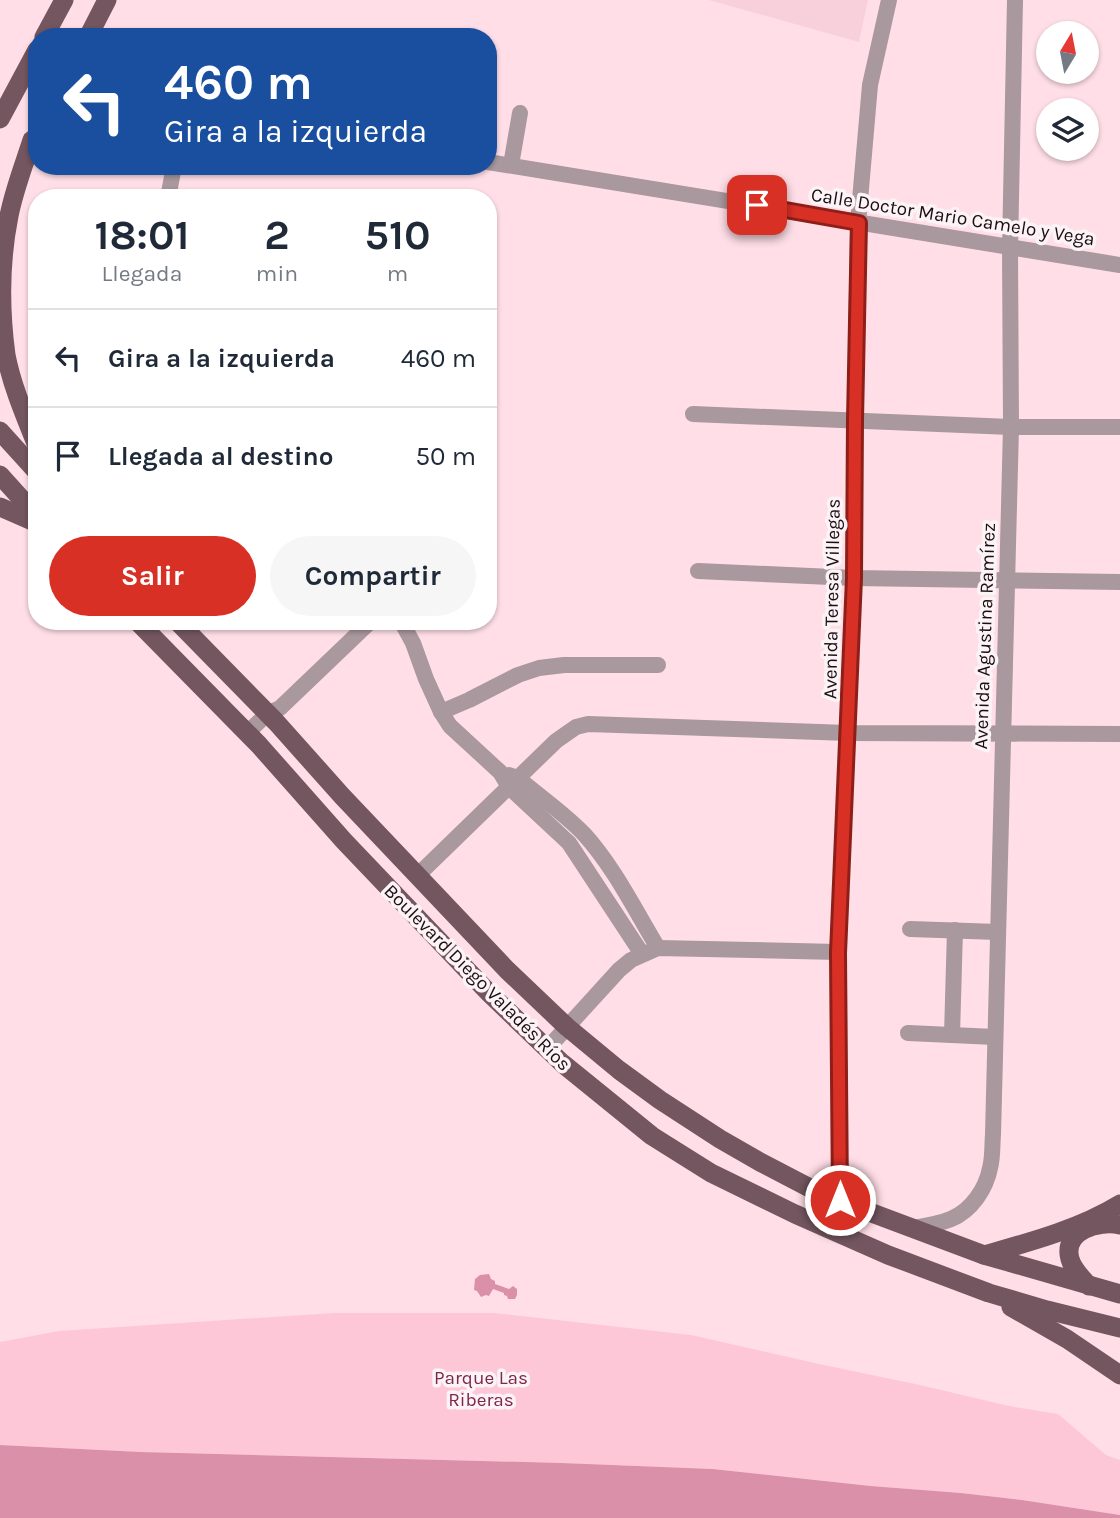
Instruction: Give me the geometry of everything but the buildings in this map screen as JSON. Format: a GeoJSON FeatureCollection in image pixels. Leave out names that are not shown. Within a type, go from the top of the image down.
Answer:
{"type":"FeatureCollection","features":[{"type":"Feature","properties":{"kind":"main road"},"geometry":{"type":"LineString","coordinates":[[49,28],[64,0]]}},
{"type":"Feature","properties":{"kind":"main road"},"geometry":{"type":"LineString","coordinates":[[93,28],[107,0]]}},
{"type":"Feature","properties":{"kind":"main road"},"geometry":{"type":"LineString","coordinates":[[0,119],[28,67]]}},
{"type":"Feature","properties":{"kind":"main road"},"geometry":{"type":"LineString","coordinates":[[0,194],[28,145]]}},
{"type":"Feature","properties":{"kind":"main road"},"geometry":{"type":"LineString","coordinates":[[28,154],[9,215],[1,296],[7,357],[28,422]]}},
{"type":"Feature","properties":{"kind":"main road"},"geometry":{"type":"LineString","coordinates":[[0,431],[28,462]]}},
{"type":"Feature","properties":{"kind":"main road"},"geometry":{"type":"LineString","coordinates":[[0,475],[28,506]]}},
{"type":"Feature","properties":{"kind":"main road"},"geometry":{"type":"LineString","coordinates":[[0,507],[28,519]]}},
{"type":"Feature","properties":{"kind":"main road","name":"Boulevard Diego Valadés Ríos"},"geometry":{"type":"LineString","coordinates":[[146,630],[253,739],[344,841],[489,993],[547,1049],[652,1136],[710,1174],[836,1233],[989,1293],[1120,1328]]}},
{"type":"Feature","properties":{"kind":"main road","name":"Boulevard Diego Valadés Ríos"},"geometry":{"type":"LineString","coordinates":[[186,630],[275,714],[342,796],[507,970],[567,1027],[618,1070],[690,1119],[808,1187],[984,1255],[1120,1294]]}},
{"type":"Feature","properties":{"kind":"main road"},"geometry":{"type":"LineString","coordinates":[[984,1255],[1065,1230],[1120,1204]]}},
{"type":"Feature","properties":{"kind":"main road"},"geometry":{"type":"LineString","coordinates":[[1090,1287],[1071,1262],[1070,1243],[1092,1226],[1120,1225]]}},
{"type":"Feature","properties":{"kind":"main road"},"geometry":{"type":"LineString","coordinates":[[989,1293],[1067,1339],[1120,1375]]}},
{"type":"Feature","properties":{"kind":"street","name":"Avenida Teresa Villegas"},"geometry":{"type":"LineString","coordinates":[[840,1200],[838,953],[854,578],[859,223],[870,85],[889,0]]}},
{"type":"Feature","properties":{"kind":"street","name":"Avenida Agustina Ramírez"},"geometry":{"type":"LineString","coordinates":[[914,1228],[952,1219],[969,1207],[987,1178],[993,1135],[1011,427],[1010,248],[1015,0]]}},
{"type":"Feature","properties":{"kind":"street"},"geometry":{"type":"LineString","coordinates":[[511,165],[520,113]]}},
{"type":"Feature","properties":{"kind":"street","name":"Calle Doctor Mario Camelo y Vega"},"geometry":{"type":"LineString","coordinates":[[497,163],[1120,265]]}},
{"type":"Feature","properties":{"kind":"street"},"geometry":{"type":"LineString","coordinates":[[693,414],[1011,427],[1120,427]]}},
{"type":"Feature","properties":{"kind":"street"},"geometry":{"type":"LineString","coordinates":[[698,571],[854,578],[1120,582]]}},
{"type":"Feature","properties":{"kind":"street"},"geometry":{"type":"LineString","coordinates":[[253,739],[362,630]]}},
{"type":"Feature","properties":{"kind":"street"},"geometry":{"type":"LineString","coordinates":[[406,630],[441,712],[450,726],[513,783],[569,843],[650,951]]}},
{"type":"Feature","properties":{"kind":"street"},"geometry":{"type":"LineString","coordinates":[[441,712],[518,675],[539,668],[564,665],[658,665]]}},
{"type":"Feature","properties":{"kind":"street"},"geometry":{"type":"LineString","coordinates":[[418,875],[567,732],[588,724],[848,733],[1120,734]]}},
{"type":"Feature","properties":{"kind":"street"},"geometry":{"type":"LineString","coordinates":[[910,929],[998,932]]}},
{"type":"Feature","properties":{"kind":"street"},"geometry":{"type":"LineString","coordinates":[[952,1035],[955,930]]}},
{"type":"Feature","properties":{"kind":"street"},"geometry":{"type":"LineString","coordinates":[[547,1049],[619,970],[631,960],[650,951],[838,953]]}},
{"type":"Feature","properties":{"kind":"street"},"geometry":{"type":"LineString","coordinates":[[908,1033],[995,1037]]}},
{"type":"Feature","properties":{"kind":"shaded area"},"geometry":{"type":"Polygon","coordinates":[[[709,0],[868,0],[859,42],[709,0]]]}},
{"type":"Feature","properties":{"kind":"shaded area"},"geometry":{"type":"Polygon","coordinates":[[[489,1274],[495,1284],[517,1289],[515,1299],[508,1299],[504,1293],[493,1289],[489,1296],[481,1297],[474,1290],[475,1279],[489,1274]]]}},
{"type":"Feature","properties":{"kind":"shaded area"},"geometry":{"type":"Polygon","coordinates":[[[0,1445],[141,1452],[713,1469],[1022,1500],[1120,1515],[1120,1518],[0,1518],[0,1445]]]}},
{"type":"Feature","properties":{"kind":"green space","name":"Parque Las Riberas"},"geometry":{"type":"Polygon","coordinates":[[[334,1313],[494,1313],[691,1335],[1009,1406],[1058,1414],[1106,1455],[1120,1460],[1120,1515],[961,1493],[713,1469],[141,1452],[0,1445],[0,1342],[59,1331],[334,1313]]]}},
{"type":"Feature","properties":{"kind":"route"},"geometry":{"type":"LineString","coordinates":[[757,205],[859,223],[854,578],[838,953],[840,1200]]}}]}
